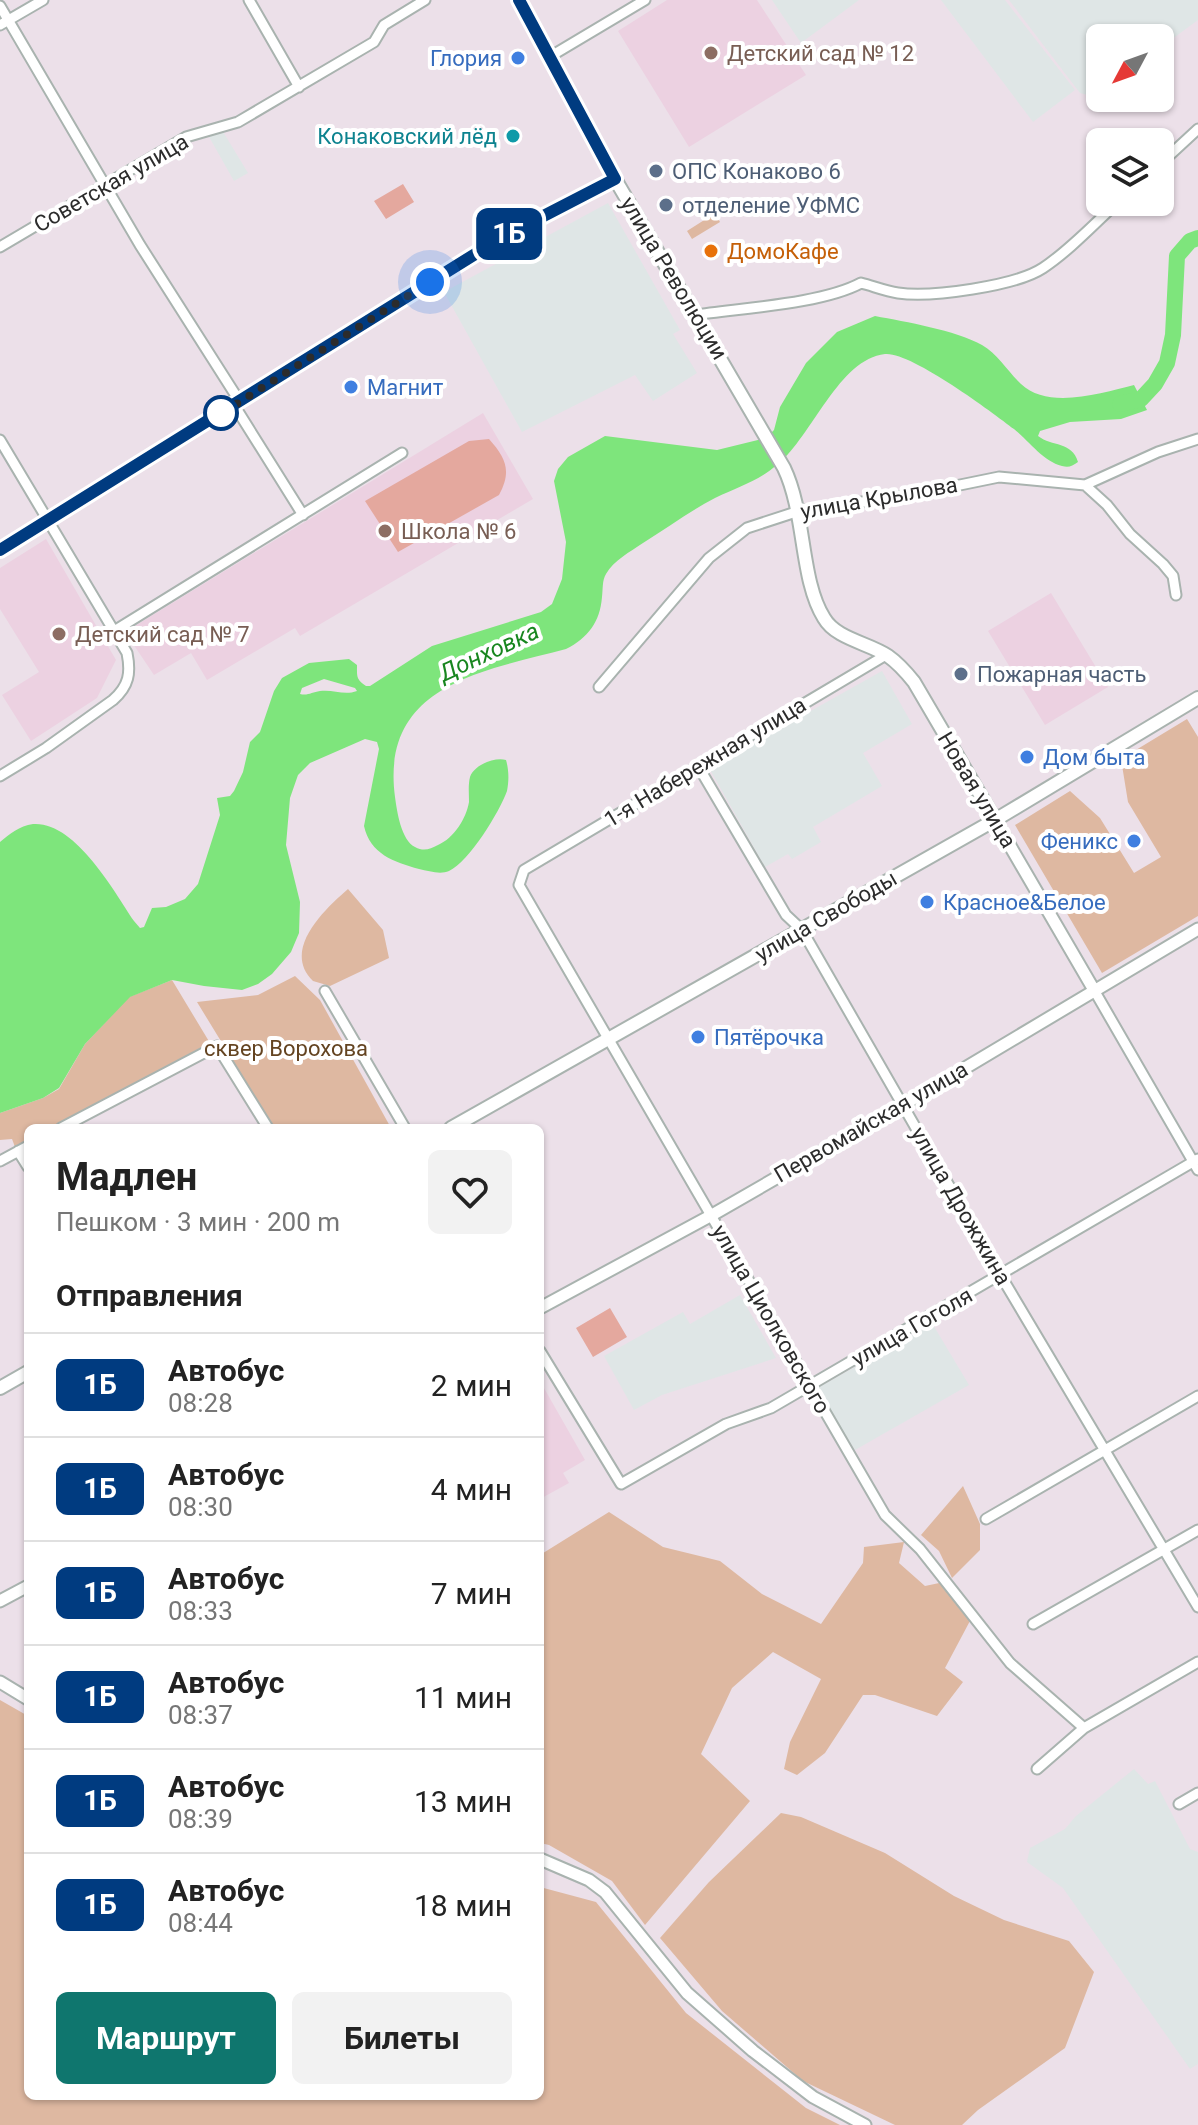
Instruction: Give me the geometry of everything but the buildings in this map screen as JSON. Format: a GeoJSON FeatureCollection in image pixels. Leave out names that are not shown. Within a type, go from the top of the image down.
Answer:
{"type":"FeatureCollection","features":[{"type":"Feature","properties":{"kind":"main road","name":"улица Революции"},"geometry":{"type":"LineString","coordinates":[[615,179],[763,428]]}},
{"type":"Feature","properties":{"kind":"main road"},"geometry":{"type":"LineString","coordinates":[[0,550],[501,238],[615,179]]}},
{"type":"Feature","properties":{"kind":"main road","name":"Новая улица"},"geometry":{"type":"LineString","coordinates":[[763,428],[793,487],[811,582],[824,620],[902,667],[914,682],[995,820]]}},
{"type":"Feature","properties":{"kind":"main road","name":"улица Свободы"},"geometry":{"type":"LineString","coordinates":[[458,1124],[995,820],[1198,698]]}},
{"type":"Feature","properties":{"kind":"main road"},"geometry":{"type":"LineString","coordinates":[[0,1388],[24,1374]]}},
{"type":"Feature","properties":{"kind":"street"},"geometry":{"type":"LineString","coordinates":[[4,23],[43,0]]}},
{"type":"Feature","properties":{"kind":"street"},"geometry":{"type":"LineString","coordinates":[[249,0],[299,87]]}},
{"type":"Feature","properties":{"kind":"street","name":"Советская улица"},"geometry":{"type":"LineString","coordinates":[[0,247],[186,137],[238,122],[299,87],[374,42],[384,25],[425,0]]}},
{"type":"Feature","properties":{"kind":"street","name":"улица Революции"},"geometry":{"type":"LineString","coordinates":[[519,0],[615,179]]}},
{"type":"Feature","properties":{"kind":"street"},"geometry":{"type":"LineString","coordinates":[[551,56],[645,0]]}},
{"type":"Feature","properties":{"kind":"street"},"geometry":{"type":"LineString","coordinates":[[0,6],[4,23],[106,186],[303,515]]}},
{"type":"Feature","properties":{"kind":"street"},"geometry":{"type":"LineString","coordinates":[[1174,151],[1198,129]]}},
{"type":"Feature","properties":{"kind":"street"},"geometry":{"type":"LineString","coordinates":[[695,315],[810,298],[849,290],[861,283],[899,293],[928,294],[972,289],[1022,278],[1042,269],[1102,216]]}},
{"type":"Feature","properties":{"kind":"street"},"geometry":{"type":"LineString","coordinates":[[1176,595],[1173,576],[1085,485],[1158,452],[1198,439]]}},
{"type":"Feature","properties":{"kind":"street"},"geometry":{"type":"LineString","coordinates":[[0,440],[127,653],[130,668],[122,692],[46,748],[0,776]]}},
{"type":"Feature","properties":{"kind":"street"},"geometry":{"type":"LineString","coordinates":[[114,631],[402,453]]}},
{"type":"Feature","properties":{"kind":"street","name":"улица Крылова"},"geometry":{"type":"LineString","coordinates":[[599,687],[709,558],[747,528],[799,511],[911,495],[999,477],[1085,485]]}},
{"type":"Feature","properties":{"kind":"street","name":"1-я Набережная улица"},"geometry":{"type":"LineString","coordinates":[[524,870],[886,655]]}},
{"type":"Feature","properties":{"kind":"street","name":"улица Дрожжина"},"geometry":{"type":"LineString","coordinates":[[698,766],[786,915],[802,930],[1001,1276],[1198,1607]]}},
{"type":"Feature","properties":{"kind":"street","name":"Новая улица"},"geometry":{"type":"LineString","coordinates":[[995,820],[1196,1164]]}},
{"type":"Feature","properties":{"kind":"street","name":"улица Циолковского"},"geometry":{"type":"LineString","coordinates":[[524,870],[519,885],[885,1515],[920,1549],[1010,1663],[1084,1728]]}},
{"type":"Feature","properties":{"kind":"street","name":"Первомайская улица"},"geometry":{"type":"LineString","coordinates":[[544,1306],[712,1215],[903,1105],[1198,929]]}},
{"type":"Feature","properties":{"kind":"street"},"geometry":{"type":"LineString","coordinates":[[325,991],[403,1124]]}},
{"type":"Feature","properties":{"kind":"street"},"geometry":{"type":"LineString","coordinates":[[69,1124],[217,1046],[266,1124]]}},
{"type":"Feature","properties":{"kind":"street"},"geometry":{"type":"LineString","coordinates":[[0,1161],[23,1148]]}},
{"type":"Feature","properties":{"kind":"street","name":"улица Гоголя"},"geometry":{"type":"LineString","coordinates":[[544,1358],[621,1484],[726,1424],[771,1408],[1196,1164]]}},
{"type":"Feature","properties":{"kind":"street"},"geometry":{"type":"LineString","coordinates":[[986,1519],[1198,1396]]}},
{"type":"Feature","properties":{"kind":"street"},"geometry":{"type":"LineString","coordinates":[[1033,1624],[1198,1530]]}},
{"type":"Feature","properties":{"kind":"street"},"geometry":{"type":"LineString","coordinates":[[0,1601],[24,1588]]}},
{"type":"Feature","properties":{"kind":"street"},"geometry":{"type":"LineString","coordinates":[[1037,1769],[1084,1728],[1198,1662]]}},
{"type":"Feature","properties":{"kind":"street"},"geometry":{"type":"LineString","coordinates":[[0,1682],[24,1697]]}},
{"type":"Feature","properties":{"kind":"street"},"geometry":{"type":"LineString","coordinates":[[1179,1804],[1198,1793]]}},
{"type":"Feature","properties":{"kind":"street"},"geometry":{"type":"LineString","coordinates":[[544,1861],[589,1880],[605,1892],[698,2003],[813,2097],[865,2125]]}},
{"type":"Feature","properties":{"kind":"shaded area","name":"Детский сад № 12"},"geometry":{"type":"Polygon","coordinates":[[[667,0],[757,0],[806,75],[689,147],[618,31],[667,0]]]}},
{"type":"Feature","properties":{"kind":"shaded area"},"geometry":{"type":"Polygon","coordinates":[[[772,0],[859,0],[801,43],[772,0]]]}},
{"type":"Feature","properties":{"kind":"shaded area"},"geometry":{"type":"Polygon","coordinates":[[[941,0],[1005,0],[1075,90],[1033,122],[941,0]]]}},
{"type":"Feature","properties":{"kind":"shaded area"},"geometry":{"type":"Polygon","coordinates":[[[1009,0],[1198,0],[1198,20],[1174,38],[1174,24],[1086,24],[1086,95],[1080,93],[1009,0]]]}},
{"type":"Feature","properties":{"kind":"shaded area"},"geometry":{"type":"Polygon","coordinates":[[[222,130],[248,173],[234,181],[208,135],[222,130]]]}},
{"type":"Feature","properties":{"kind":"shaded area"},"geometry":{"type":"Polygon","coordinates":[[[403,184],[414,202],[386,219],[374,201],[403,184]]]}},
{"type":"Feature","properties":{"kind":"shaded area"},"geometry":{"type":"Polygon","coordinates":[[[608,203],[680,330],[673,334],[697,373],[653,401],[635,375],[522,432],[444,292],[608,203]]]}},
{"type":"Feature","properties":{"kind":"shaded area","name":"Школа № 6"},"geometry":{"type":"Polygon","coordinates":[[[483,413],[533,499],[300,636],[295,628],[207,680],[191,653],[154,675],[125,632],[483,413]]]}},
{"type":"Feature","properties":{"kind":"shaded area"},"geometry":{"type":"Polygon","coordinates":[[[489,439],[500,452],[505,465],[505,479],[499,495],[398,552],[365,501],[469,441],[489,439]]]}},
{"type":"Feature","properties":{"kind":"shaded area","name":"Детский сад № 7"},"geometry":{"type":"Polygon","coordinates":[[[46,539],[116,660],[97,698],[31,741],[2,695],[39,672],[0,609],[0,568],[46,539]]]}},
{"type":"Feature","properties":{"kind":"shaded area"},"geometry":{"type":"Polygon","coordinates":[[[1051,593],[1108,687],[1045,725],[988,631],[1051,593]]]}},
{"type":"Feature","properties":{"kind":"shaded area"},"geometry":{"type":"Polygon","coordinates":[[[882,671],[912,724],[863,753],[882,786],[813,827],[821,842],[792,859],[788,854],[765,867],[709,768],[882,671]]]}},
{"type":"Feature","properties":{"kind":"shaded area"},"geometry":{"type":"Polygon","coordinates":[[[740,1295],[776,1358],[662,1395],[634,1410],[604,1356],[683,1312],[690,1324],[740,1295]]]}},
{"type":"Feature","properties":{"kind":"shaded area"},"geometry":{"type":"Polygon","coordinates":[[[610,1308],[627,1337],[593,1357],[576,1328],[610,1308]]]}},
{"type":"Feature","properties":{"kind":"shaded area"},"geometry":{"type":"Polygon","coordinates":[[[932,1323],[969,1385],[855,1450],[816,1389],[932,1323]]]}},
{"type":"Feature","properties":{"kind":"shaded area"},"geometry":{"type":"Polygon","coordinates":[[[544,1388],[585,1460],[563,1473],[569,1483],[544,1497],[544,1388]]]}},
{"type":"Feature","properties":{"kind":"shaded area"},"geometry":{"type":"Polygon","coordinates":[[[1134,1769],[1148,1784],[1155,1781],[1190,1849],[1198,1852],[1198,2064],[1190,2069],[1063,1888],[1027,1862],[1030,1848],[1065,1829],[1076,1816],[1134,1769]]]}},
{"type":"Feature","properties":{"kind":"green space"},"geometry":{"type":"Polygon","coordinates":[[[709,203],[720,222],[692,239],[687,231],[709,217],[704,207],[709,203]]]}},
{"type":"Feature","properties":{"kind":"green space"},"geometry":{"type":"Polygon","coordinates":[[[1187,719],[1198,737],[1198,916],[1102,973],[1015,825],[1070,791],[1100,818],[1134,873],[1161,857],[1128,802],[1121,759],[1187,719]]]}},
{"type":"Feature","properties":{"kind":"green space"},"geometry":{"type":"Polygon","coordinates":[[[348,889],[383,930],[389,958],[330,986],[313,981],[304,969],[304,944],[318,919],[348,889]]]}},
{"type":"Feature","properties":{"kind":"green space","name":"сквер Ворохова"},"geometry":{"type":"Polygon","coordinates":[[[295,976],[320,1000],[389,1124],[272,1124],[197,1002],[258,995],[295,976]]]}},
{"type":"Feature","properties":{"kind":"green space"},"geometry":{"type":"Polygon","coordinates":[[[172,980],[210,1043],[58,1124],[24,1124],[24,1143],[15,1147],[12,1139],[0,1140],[0,1113],[59,1089],[85,1044],[129,997],[172,980]]]}},
{"type":"Feature","properties":{"kind":"green space"},"geometry":{"type":"Polygon","coordinates":[[[963,1486],[980,1524],[980,1550],[952,1578],[939,1551],[921,1535],[963,1486]]]}},
{"type":"Feature","properties":{"kind":"green space"},"geometry":{"type":"Polygon","coordinates":[[[609,1512],[663,1547],[720,1561],[762,1594],[821,1624],[863,1563],[864,1547],[904,1542],[899,1563],[925,1586],[944,1582],[971,1619],[945,1668],[963,1682],[937,1716],[875,1695],[863,1695],[825,1753],[797,1775],[784,1769],[790,1742],[821,1679],[773,1652],[732,1688],[701,1754],[750,1801],[645,1925],[612,1881],[544,1844],[544,1553],[609,1512]]]}},
{"type":"Feature","properties":{"kind":"green space"},"geometry":{"type":"Polygon","coordinates":[[[0,1700],[24,1714],[24,2100],[544,2100],[544,1888],[596,1902],[686,2013],[806,2108],[840,2125],[0,2125],[0,1700]]]}},
{"type":"Feature","properties":{"kind":"green space"},"geometry":{"type":"Polygon","coordinates":[[[781,1813],[801,1817],[885,1853],[954,1896],[1004,1920],[1069,1941],[1094,1972],[1065,2048],[978,2110],[962,2125],[895,2125],[803,2081],[722,2011],[660,1938],[709,1882],[781,1813]]]}},
{"type":"Feature","properties":{"kind":"water"},"geometry":{"type":"Polygon","coordinates":[[[875,316],[930,327],[982,345],[1032,392],[1060,398],[1076,397],[1134,385],[1147,410],[1121,419],[1070,422],[1040,431],[1038,436],[1066,447],[1075,455],[1078,462],[1064,467],[1049,460],[1014,429],[970,397],[913,362],[885,354],[869,359],[840,384],[803,436],[778,464],[755,480],[697,508],[613,565],[604,579],[596,622],[581,640],[566,649],[472,676],[444,689],[421,706],[404,729],[395,759],[395,797],[399,817],[406,838],[415,847],[430,849],[444,842],[458,827],[469,802],[470,777],[476,769],[496,760],[506,760],[507,764],[508,783],[503,800],[483,835],[457,866],[442,873],[419,869],[392,860],[372,844],[364,826],[379,749],[377,742],[365,739],[310,763],[298,775],[290,798],[286,845],[300,902],[299,933],[291,952],[272,974],[242,990],[172,980],[130,997],[85,1044],[59,1088],[43,1098],[0,1113],[0,842],[19,828],[33,824],[49,826],[64,834],[92,860],[134,921],[140,928],[144,927],[152,908],[166,907],[185,899],[198,884],[220,815],[217,798],[230,796],[234,791],[243,772],[250,742],[260,732],[274,691],[282,678],[309,663],[349,659],[357,665],[359,679],[370,686],[432,646],[541,612],[552,604],[562,579],[566,542],[554,481],[558,469],[568,457],[605,436],[717,450],[766,438],[774,430],[780,407],[806,363],[837,332],[875,316]],[[324,679],[302,688],[300,694],[317,691],[343,693],[357,691],[324,679]]]}},
{"type":"Feature","properties":{"kind":"waterway","name":"Донховка"},"geometry":{"type":"LineString","coordinates":[[1120,404],[1141,399],[1155,384],[1167,363],[1173,335],[1177,256],[1190,241],[1198,238]]}},
{"type":"Feature","properties":{"kind":"bus line","name":"1Б"},"geometry":{"type":"LineString","coordinates":[[0,550],[501,238],[615,179],[519,0]]}},
{"type":"Feature","properties":{"kind":"place","name":"Детский сад № 12"},"geometry":{"type":"Point","coordinates":[711,53]}},
{"type":"Feature","properties":{"kind":"place","name":"Глория"},"geometry":{"type":"Point","coordinates":[518,58]}},
{"type":"Feature","properties":{"kind":"place","name":"Конаковский лёд"},"geometry":{"type":"Point","coordinates":[513,136]}},
{"type":"Feature","properties":{"kind":"place","name":"ОПС Конаково 6"},"geometry":{"type":"Point","coordinates":[656,171]}},
{"type":"Feature","properties":{"kind":"place","name":"отделение УФМС"},"geometry":{"type":"Point","coordinates":[666,205]}},
{"type":"Feature","properties":{"kind":"place","name":"ДомоКафе"},"geometry":{"type":"Point","coordinates":[711,251]}},
{"type":"Feature","properties":{"kind":"place","name":"Магнит"},"geometry":{"type":"Point","coordinates":[351,387]}},
{"type":"Feature","properties":{"kind":"place","name":"Школа № 6"},"geometry":{"type":"Point","coordinates":[385,531]}},
{"type":"Feature","properties":{"kind":"place","name":"Детский сад № 7"},"geometry":{"type":"Point","coordinates":[59,634]}},
{"type":"Feature","properties":{"kind":"place","name":"Пожарная часть"},"geometry":{"type":"Point","coordinates":[961,674]}},
{"type":"Feature","properties":{"kind":"place","name":"Дом быта"},"geometry":{"type":"Point","coordinates":[1027,757]}},
{"type":"Feature","properties":{"kind":"place","name":"Феникс"},"geometry":{"type":"Point","coordinates":[1134,841]}},
{"type":"Feature","properties":{"kind":"place","name":"Красное&Белое"},"geometry":{"type":"Point","coordinates":[927,902]}},
{"type":"Feature","properties":{"kind":"place","name":"Пятёрочка"},"geometry":{"type":"Point","coordinates":[698,1037]}},
{"type":"Feature","properties":{"kind":"route"},"geometry":{"type":"LineString","coordinates":[[221,413],[211,420],[430,282]]}}]}
